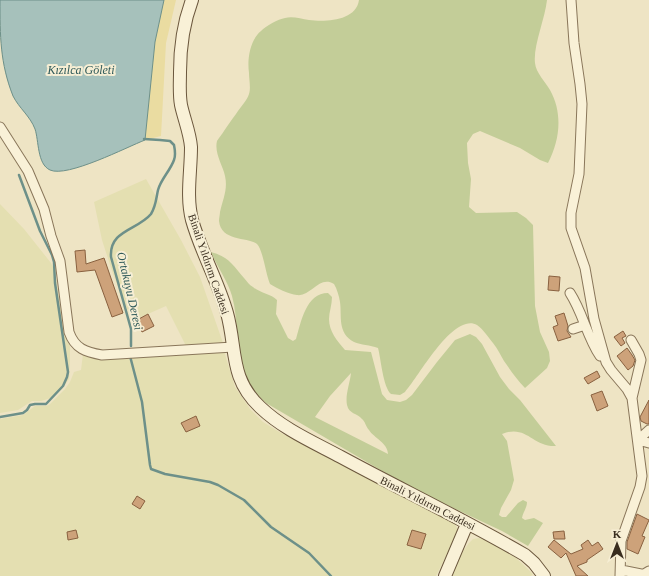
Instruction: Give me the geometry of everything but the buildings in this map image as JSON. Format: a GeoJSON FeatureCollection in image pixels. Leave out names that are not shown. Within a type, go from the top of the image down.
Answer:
{"type":"FeatureCollection","features":[{"type":"Feature","properties":{"kind":"street","name":"Binali Yıldırım Caddesi"},"geometry":{"type":"LineString","coordinates":[[192,0],[185,19],[182,36],[180,86],[181,104],[191,145],[189,192],[190,210],[202,249],[224,300],[240,380],[245,390],[261,408],[294,432],[525,555],[534,563],[544,576]]}},
{"type":"Feature","properties":{"kind":"street"},"geometry":{"type":"LineString","coordinates":[[571,0],[574,43],[582,104],[579,174],[570,221],[573,235],[585,268],[594,319],[607,365]]}},
{"type":"Feature","properties":{"kind":"street"},"geometry":{"type":"LineString","coordinates":[[0,127],[28,171],[44,210],[51,236],[59,254],[70,332],[72,340],[76,345],[93,353],[102,355],[233,347]]}},
{"type":"Feature","properties":{"kind":"street"},"geometry":{"type":"LineString","coordinates":[[570,293],[594,346],[607,365],[627,389],[632,398],[645,483],[621,541],[621,573],[644,574],[649,571]]}},
{"type":"Feature","properties":{"kind":"street"},"geometry":{"type":"LineString","coordinates":[[573,329],[585,325]]}},
{"type":"Feature","properties":{"kind":"street"},"geometry":{"type":"LineString","coordinates":[[632,340],[641,360],[632,398]]}},
{"type":"Feature","properties":{"kind":"street"},"geometry":{"type":"LineString","coordinates":[[638,440],[649,430]]}},
{"type":"Feature","properties":{"kind":"street"},"geometry":{"type":"LineString","coordinates":[[638,440],[649,443]]}},
{"type":"Feature","properties":{"kind":"street"},"geometry":{"type":"LineString","coordinates":[[445,576],[467,524]]}},
{"type":"Feature","properties":{"kind":"shaded area"},"geometry":{"type":"Polygon","coordinates":[[[146,179],[181,240],[200,277],[223,343],[186,346],[166,306],[132,321],[113,274],[102,240],[94,202],[146,179]]]}},
{"type":"Feature","properties":{"kind":"shaded area"},"geometry":{"type":"Polygon","coordinates":[[[0,204],[24,229],[51,263],[55,271],[63,323],[70,346],[70,361],[69,379],[62,389],[51,398],[41,401],[32,401],[18,410],[0,413],[0,204]]]}},
{"type":"Feature","properties":{"kind":"shaded area"},"geometry":{"type":"Polygon","coordinates":[[[224,351],[235,387],[250,409],[263,422],[281,433],[455,524],[457,534],[436,576],[0,576],[0,419],[23,415],[35,406],[49,405],[65,389],[74,372],[81,370],[83,354],[224,351]]]}},
{"type":"Feature","properties":{"kind":"shaded area"},"geometry":{"type":"Polygon","coordinates":[[[479,538],[515,557],[533,574],[531,576],[452,576],[460,555],[473,539],[479,538]]]}},
{"type":"Feature","properties":{"kind":"green space"},"geometry":{"type":"Polygon","coordinates":[[[359,0],[547,0],[537,41],[535,63],[537,70],[550,90],[557,108],[557,136],[548,163],[520,148],[480,131],[473,134],[467,143],[468,163],[471,179],[469,207],[476,213],[517,212],[533,225],[535,306],[540,332],[549,352],[550,361],[547,368],[525,388],[519,382],[484,331],[477,325],[468,324],[457,328],[447,337],[427,361],[405,392],[400,395],[391,394],[384,379],[378,348],[354,342],[345,334],[341,324],[340,300],[334,284],[324,282],[302,295],[283,291],[270,284],[261,252],[257,244],[230,236],[221,228],[219,219],[226,190],[226,181],[216,146],[217,141],[245,102],[250,92],[248,68],[250,50],[254,39],[266,27],[282,19],[291,17],[324,21],[339,19],[352,12],[357,7],[359,0]]]}},
{"type":"Feature","properties":{"kind":"green space"},"geometry":{"type":"Polygon","coordinates":[[[211,252],[222,256],[237,269],[248,283],[259,291],[272,296],[277,300],[276,314],[288,338],[293,341],[296,339],[303,317],[310,303],[314,298],[321,294],[328,293],[332,297],[329,323],[334,336],[345,350],[371,352],[382,394],[387,400],[400,402],[406,400],[412,395],[455,340],[470,334],[476,337],[482,344],[500,377],[556,446],[541,443],[518,432],[502,434],[507,441],[514,480],[499,515],[506,517],[518,503],[523,500],[527,502],[522,518],[525,520],[534,518],[543,523],[528,546],[502,531],[413,489],[266,403],[256,394],[243,375],[239,355],[236,315],[232,296],[228,285],[211,252]],[[351,373],[330,396],[315,417],[388,454],[386,447],[371,433],[363,420],[351,412],[348,408],[347,397],[351,373]]]}},
{"type":"Feature","properties":{"kind":"sand"},"geometry":{"type":"Polygon","coordinates":[[[164,0],[176,0],[166,43],[161,136],[145,140],[155,42],[164,0]]]}},
{"type":"Feature","properties":{"kind":"water","name":"Kızılca Göleti"},"geometry":{"type":"Polygon","coordinates":[[[0,0],[164,0],[155,42],[145,140],[97,161],[69,170],[50,170],[46,167],[39,152],[35,129],[13,96],[5,72],[1,37],[0,0]]]}},
{"type":"Feature","properties":{"kind":"waterway","name":"Ortakuyu Deresi"},"geometry":{"type":"LineString","coordinates":[[131,346],[131,329],[111,257],[112,248],[119,236],[125,231],[139,224],[151,214],[155,205],[159,186],[175,158],[174,145],[170,141],[144,139]]}},
{"type":"Feature","properties":{"kind":"waterway"},"geometry":{"type":"LineString","coordinates":[[0,417],[23,413],[30,405],[46,404],[63,386],[68,372],[55,283],[54,262],[40,231],[19,175]]}},
{"type":"Feature","properties":{"kind":"waterway","name":"Ortakuyu Deresi"},"geometry":{"type":"LineString","coordinates":[[130,356],[142,402],[151,469],[165,474],[210,482],[244,500],[271,527],[309,553],[331,576]]}}]}
